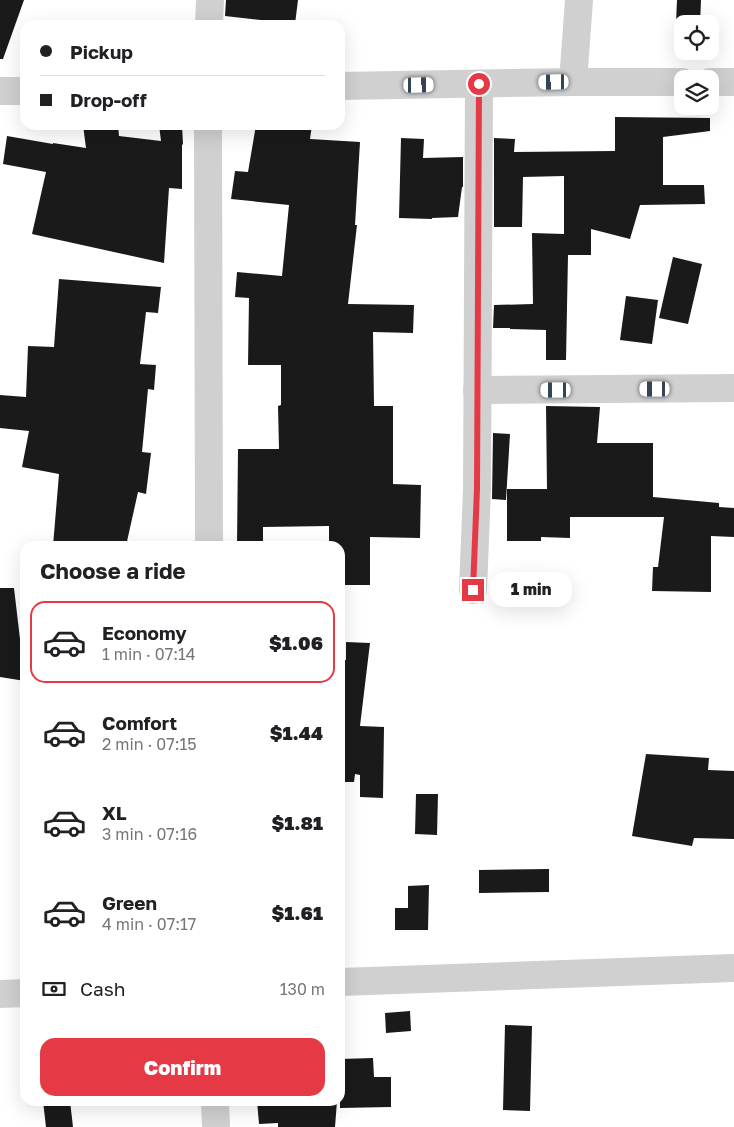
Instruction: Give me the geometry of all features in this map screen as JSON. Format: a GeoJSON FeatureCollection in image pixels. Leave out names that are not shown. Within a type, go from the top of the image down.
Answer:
{"type":"FeatureCollection","features":[{"type":"Feature","properties":{"kind":"street"},"geometry":{"type":"LineString","coordinates":[[209,20],[210,0]]}},
{"type":"Feature","properties":{"kind":"street"},"geometry":{"type":"LineString","coordinates":[[573,82],[579,0]]}},
{"type":"Feature","properties":{"kind":"street"},"geometry":{"type":"LineString","coordinates":[[345,86],[674,82]]}},
{"type":"Feature","properties":{"kind":"street"},"geometry":{"type":"LineString","coordinates":[[719,82],[734,82]]}},
{"type":"Feature","properties":{"kind":"street"},"geometry":{"type":"LineString","coordinates":[[473,590],[477,489],[479,84]]}},
{"type":"Feature","properties":{"kind":"street"},"geometry":{"type":"LineString","coordinates":[[0,91],[20,91]]}},
{"type":"Feature","properties":{"kind":"street"},"geometry":{"type":"LineString","coordinates":[[208,130],[209,541]]}},
{"type":"Feature","properties":{"kind":"street"},"geometry":{"type":"LineString","coordinates":[[477,390],[734,388]]}},
{"type":"Feature","properties":{"kind":"street"},"geometry":{"type":"LineString","coordinates":[[345,982],[734,968]]}},
{"type":"Feature","properties":{"kind":"street"},"geometry":{"type":"LineString","coordinates":[[0,994],[20,993]]}},
{"type":"Feature","properties":{"kind":"street"},"geometry":{"type":"LineString","coordinates":[[215,1106],[216,1127]]}},
{"type":"Feature","properties":{"kind":"building"},"geometry":{"type":"Polygon","coordinates":[[[0,0],[24,0],[3,59],[0,59],[0,0]]]}},
{"type":"Feature","properties":{"kind":"building"},"geometry":{"type":"Polygon","coordinates":[[[226,0],[298,0],[296,20],[260,20],[225,16],[226,0]]]}},
{"type":"Feature","properties":{"kind":"building"},"geometry":{"type":"Polygon","coordinates":[[[677,0],[701,0],[700,15],[676,15],[677,0]]]}},
{"type":"Feature","properties":{"kind":"building"},"geometry":{"type":"Polygon","coordinates":[[[615,117],[710,118],[710,131],[663,137],[663,185],[704,185],[705,204],[640,205],[630,239],[591,229],[591,255],[568,255],[566,360],[546,360],[546,330],[493,328],[494,305],[533,304],[532,233],[564,234],[564,176],[523,177],[522,227],[494,227],[494,138],[515,139],[514,152],[615,151],[615,117]]]}},
{"type":"Feature","properties":{"kind":"building"},"geometry":{"type":"Polygon","coordinates":[[[84,130],[118,130],[119,136],[161,141],[160,130],[182,130],[182,189],[169,188],[164,263],[32,234],[46,172],[3,164],[7,136],[86,148],[84,130]]]}},
{"type":"Feature","properties":{"kind":"building"},"geometry":{"type":"Polygon","coordinates":[[[255,130],[311,130],[310,139],[360,142],[355,225],[357,225],[348,304],[414,305],[413,333],[373,332],[374,406],[393,406],[393,484],[421,485],[420,538],[370,537],[370,585],[345,585],[345,541],[329,541],[329,526],[263,527],[263,541],[237,541],[238,449],[279,449],[278,406],[281,405],[281,365],[248,365],[249,298],[235,297],[237,272],[282,276],[289,205],[231,199],[235,171],[248,172],[255,130]]]}},
{"type":"Feature","properties":{"kind":"building"},"geometry":{"type":"Polygon","coordinates":[[[401,138],[424,139],[423,158],[463,157],[463,187],[458,217],[432,219],[399,218],[401,138]]]}},
{"type":"Feature","properties":{"kind":"building"},"geometry":{"type":"Polygon","coordinates":[[[673,257],[702,264],[688,324],[659,318],[673,257]]]}},
{"type":"Feature","properties":{"kind":"building"},"geometry":{"type":"Polygon","coordinates":[[[59,279],[161,287],[158,313],[146,312],[140,364],[156,365],[154,390],[148,389],[142,452],[151,453],[146,494],[138,492],[127,541],[53,541],[59,474],[22,467],[29,431],[0,428],[0,395],[26,397],[28,346],[54,347],[59,279]]]}},
{"type":"Feature","properties":{"kind":"building"},"geometry":{"type":"Polygon","coordinates":[[[626,296],[658,300],[652,344],[620,340],[626,296]]]}},
{"type":"Feature","properties":{"kind":"building"},"geometry":{"type":"Polygon","coordinates":[[[546,406],[600,407],[597,443],[653,443],[653,497],[719,503],[719,507],[734,508],[734,537],[711,536],[711,592],[652,591],[653,567],[658,567],[664,517],[570,517],[570,538],[541,537],[541,541],[507,541],[507,489],[547,489],[546,406]]]}},
{"type":"Feature","properties":{"kind":"building"},"geometry":{"type":"Polygon","coordinates":[[[493,433],[510,434],[506,500],[492,499],[493,433]]]}},
{"type":"Feature","properties":{"kind":"building"},"geometry":{"type":"Polygon","coordinates":[[[0,588],[14,588],[20,639],[20,680],[0,677],[0,588]]]}},
{"type":"Feature","properties":{"kind":"building"},"geometry":{"type":"Polygon","coordinates":[[[346,642],[370,643],[360,726],[384,727],[383,798],[360,797],[360,775],[355,774],[354,782],[345,782],[346,642]]]}},
{"type":"Feature","properties":{"kind":"building"},"geometry":{"type":"Polygon","coordinates":[[[646,754],[709,758],[708,770],[734,771],[734,839],[694,838],[692,846],[632,836],[646,754]]]}},
{"type":"Feature","properties":{"kind":"building"},"geometry":{"type":"Polygon","coordinates":[[[416,794],[438,794],[437,835],[415,834],[416,794]]]}},
{"type":"Feature","properties":{"kind":"building"},"geometry":{"type":"Polygon","coordinates":[[[549,869],[549,892],[479,893],[479,870],[549,869]]]}},
{"type":"Feature","properties":{"kind":"building"},"geometry":{"type":"Polygon","coordinates":[[[429,885],[428,930],[395,930],[395,908],[408,908],[408,886],[429,885]]]}},
{"type":"Feature","properties":{"kind":"building"},"geometry":{"type":"Polygon","coordinates":[[[410,1011],[411,1031],[386,1033],[385,1013],[410,1011]]]}},
{"type":"Feature","properties":{"kind":"building"},"geometry":{"type":"Polygon","coordinates":[[[505,1025],[532,1026],[530,1111],[503,1110],[505,1025]]]}},
{"type":"Feature","properties":{"kind":"building"},"geometry":{"type":"Polygon","coordinates":[[[373,1058],[374,1077],[391,1077],[391,1107],[340,1108],[340,1106],[345,1106],[345,1059],[373,1058]]]}},
{"type":"Feature","properties":{"kind":"building"},"geometry":{"type":"Polygon","coordinates":[[[44,1106],[71,1106],[73,1127],[46,1127],[44,1106]]]}},
{"type":"Feature","properties":{"kind":"building"},"geometry":{"type":"Polygon","coordinates":[[[257,1106],[337,1106],[335,1127],[278,1127],[278,1123],[259,1124],[257,1106]]]}},
{"type":"Feature","properties":{"kind":"route"},"geometry":{"type":"LineString","coordinates":[[473,590],[477,489],[479,84]]}}]}
